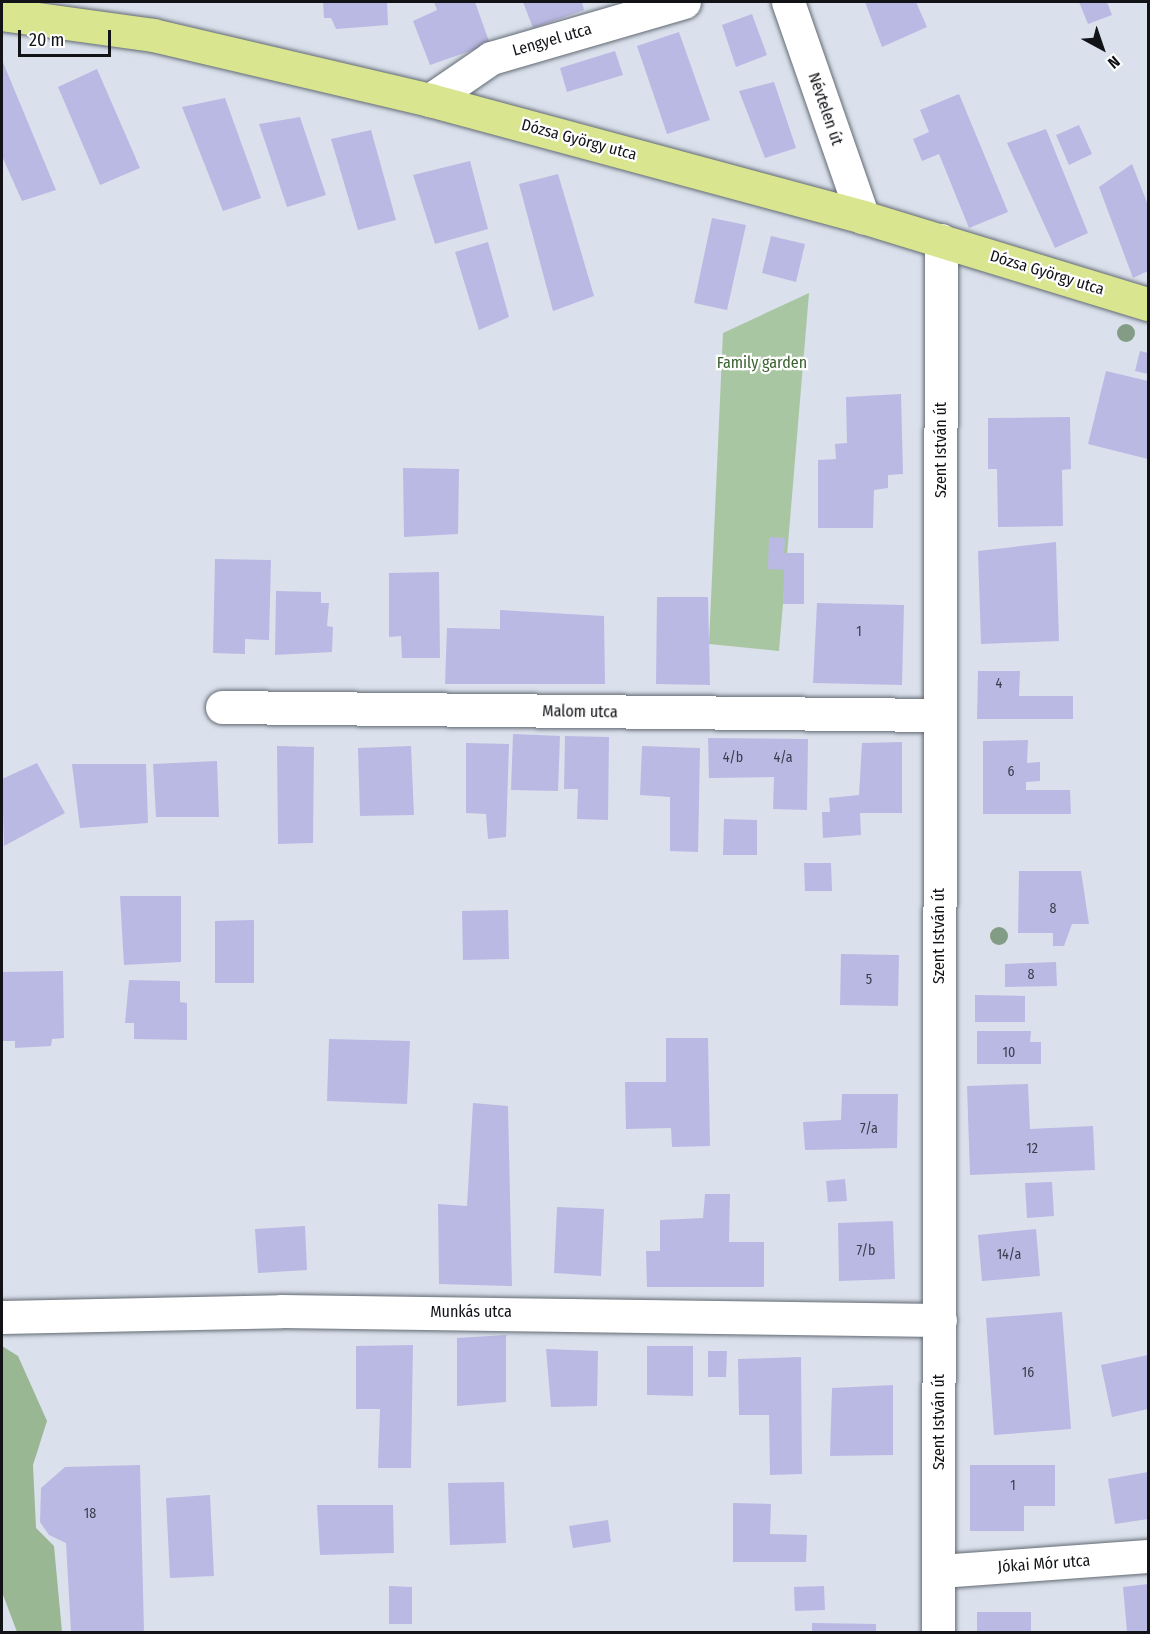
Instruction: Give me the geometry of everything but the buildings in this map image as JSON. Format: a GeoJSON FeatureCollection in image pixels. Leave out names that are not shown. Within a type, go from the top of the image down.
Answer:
{"type":"FeatureCollection","features":[{"type":"Feature","properties":{"kind":"main road","name":"Dózsa György utca"},"geometry":{"type":"LineString","coordinates":[[2,14],[153,35],[430,100],[863,217],[1149,304]]}},
{"type":"Feature","properties":{"kind":"street","name":"Lengyel utca"},"geometry":{"type":"LineString","coordinates":[[430,100],[491,58],[684,2]]}},
{"type":"Feature","properties":{"kind":"street","name":"Névtelen út"},"geometry":{"type":"LineString","coordinates":[[788,2],[863,217]]}},
{"type":"Feature","properties":{"kind":"street","name":"Szent István út"},"geometry":{"type":"LineString","coordinates":[[939,1632],[940,240]]}},
{"type":"Feature","properties":{"kind":"street","name":"Malom utca"},"geometry":{"type":"LineString","coordinates":[[222,707],[938,715]]}},
{"type":"Feature","properties":{"kind":"street","name":"Munkás utca"},"geometry":{"type":"LineString","coordinates":[[2,1317],[293,1311],[940,1320]]}},
{"type":"Feature","properties":{"kind":"street","name":"Jókai Mór utca"},"geometry":{"type":"LineString","coordinates":[[939,1571],[1149,1556]]}},
{"type":"Feature","properties":{"kind":"green space","name":"Family garden"},"geometry":{"type":"Polygon","coordinates":[[[809,293],[779,651],[709,644],[723,333],[809,293]]]}},
{"type":"Feature","properties":{"kind":"green space"},"geometry":{"type":"Polygon","coordinates":[[[2,1346],[18,1356],[47,1421],[33,1465],[36,1528],[54,1546],[62,1632],[17,1632],[2,1592],[2,1346]]]}}]}
